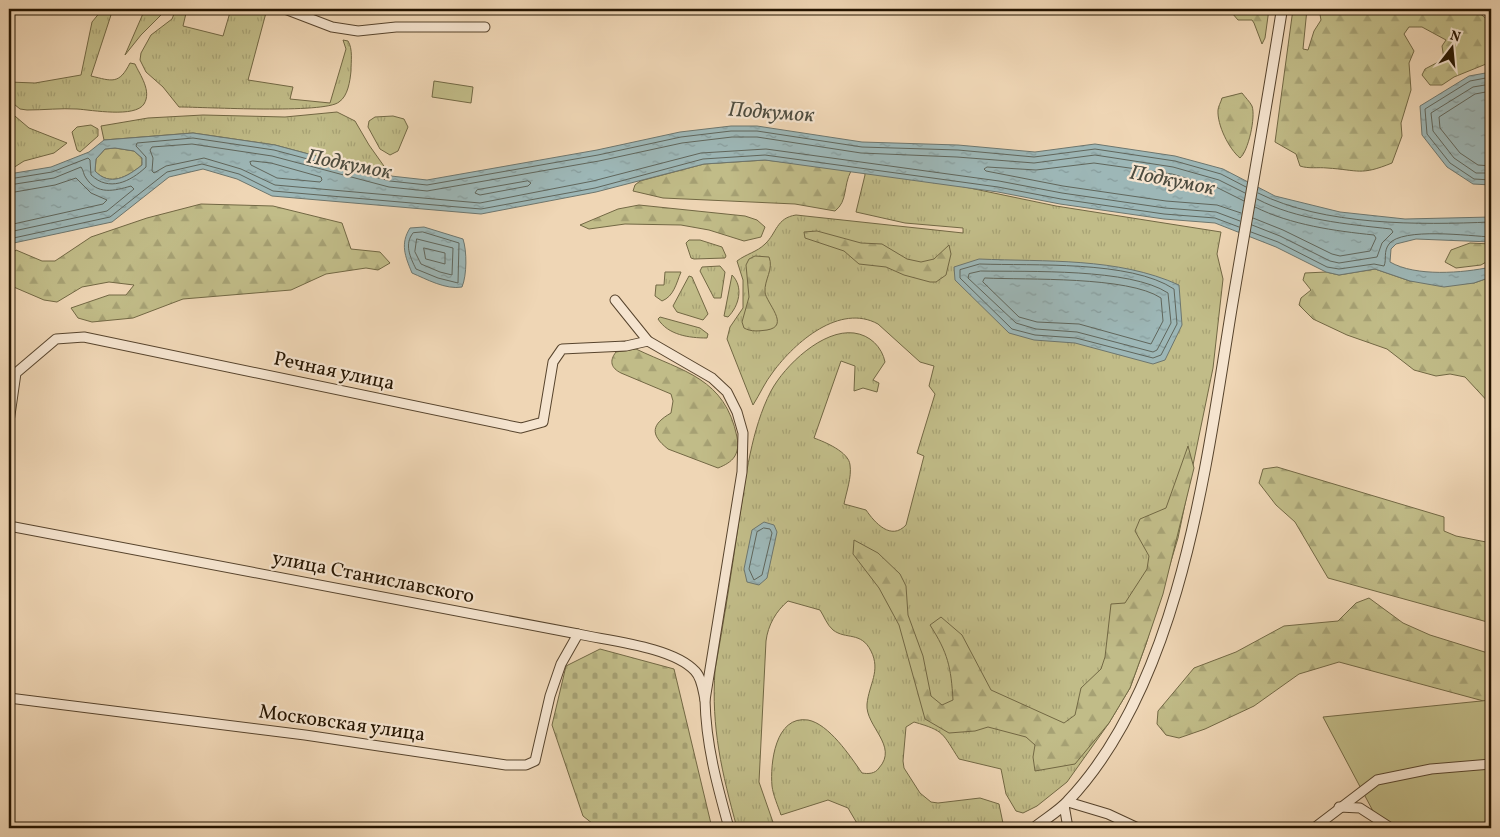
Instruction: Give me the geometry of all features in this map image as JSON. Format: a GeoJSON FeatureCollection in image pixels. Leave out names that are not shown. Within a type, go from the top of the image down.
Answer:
{"type":"FeatureCollection","features":[{"type":"Feature","properties":{"kind":"street"},"geometry":{"type":"LineString","coordinates":[[284,9],[332,27],[358,31],[396,27],[485,27]]}},
{"type":"Feature","properties":{"kind":"street"},"geometry":{"type":"LineString","coordinates":[[1034,828],[1066,803],[1106,753],[1143,686],[1176,594],[1211,439],[1282,9]]}},
{"type":"Feature","properties":{"kind":"street"},"geometry":{"type":"LineString","coordinates":[[615,300],[648,341],[712,378],[727,392],[737,412],[743,433],[742,472],[705,700],[705,730],[712,768],[729,828]]}},
{"type":"Feature","properties":{"kind":"street","name":"Речная улица"},"geometry":{"type":"LineString","coordinates":[[9,422],[16,373],[56,339],[84,337],[521,428],[543,422],[553,362],[562,349],[602,348],[648,341]]}},
{"type":"Feature","properties":{"kind":"street","name":"улица Станиславского"},"geometry":{"type":"LineString","coordinates":[[9,526],[578,634],[662,653],[683,661],[696,672],[705,700]]}},
{"type":"Feature","properties":{"kind":"street","name":"Московская улица"},"geometry":{"type":"LineString","coordinates":[[9,698],[305,735],[506,765],[526,765],[535,761],[550,696],[561,664],[578,634]]}},
{"type":"Feature","properties":{"kind":"street"},"geometry":{"type":"LineString","coordinates":[[1314,828],[1339,807],[1377,780],[1431,769],[1491,764]]}},
{"type":"Feature","properties":{"kind":"street"},"geometry":{"type":"LineString","coordinates":[[1066,803],[1068,828]]}},
{"type":"Feature","properties":{"kind":"street"},"geometry":{"type":"LineString","coordinates":[[1066,803],[1108,814],[1138,828]]}},
{"type":"Feature","properties":{"kind":"street"},"geometry":{"type":"LineString","coordinates":[[1339,807],[1360,808],[1391,828]]}},
{"type":"Feature","properties":{"kind":"green space"},"geometry":{"type":"Polygon","coordinates":[[[145,9],[167,9],[141,35],[125,55],[145,9]]]}},
{"type":"Feature","properties":{"kind":"green space"},"geometry":{"type":"Polygon","coordinates":[[[176,9],[187,9],[183,26],[223,36],[231,9],[267,9],[248,80],[293,87],[290,99],[330,103],[346,49],[343,40],[348,41],[351,48],[351,71],[346,92],[339,102],[329,106],[311,108],[179,107],[163,87],[146,72],[140,60],[141,53],[151,35],[172,19],[176,9]]]}},
{"type":"Feature","properties":{"kind":"green space"},"geometry":{"type":"Polygon","coordinates":[[[1237,9],[1269,9],[1265,38],[1262,44],[1252,20],[1238,20],[1232,13],[1237,9]]]}},
{"type":"Feature","properties":{"kind":"green space"},"geometry":{"type":"Polygon","coordinates":[[[1293,9],[1307,9],[1303,49],[1308,50],[1314,31],[1321,20],[1319,9],[1475,9],[1491,23],[1491,62],[1454,77],[1442,85],[1430,85],[1422,75],[1425,69],[1444,59],[1442,46],[1446,40],[1422,27],[1409,27],[1404,34],[1414,51],[1409,63],[1411,90],[1401,123],[1402,136],[1392,163],[1366,171],[1303,167],[1300,166],[1296,154],[1275,142],[1293,9]]]}},
{"type":"Feature","properties":{"kind":"green space"},"geometry":{"type":"Polygon","coordinates":[[[101,11],[111,15],[91,76],[114,80],[122,75],[130,63],[135,64],[146,89],[147,94],[144,104],[132,111],[123,112],[71,109],[27,110],[20,109],[9,100],[9,82],[35,83],[81,75],[92,22],[101,11]]]}},
{"type":"Feature","properties":{"kind":"green space"},"geometry":{"type":"Polygon","coordinates":[[[434,81],[473,87],[471,103],[432,97],[434,81]]]}},
{"type":"Feature","properties":{"kind":"green space"},"geometry":{"type":"Polygon","coordinates":[[[1242,93],[1252,106],[1253,118],[1246,149],[1240,158],[1224,136],[1219,123],[1218,110],[1222,98],[1242,93]]]}},
{"type":"Feature","properties":{"kind":"green space"},"geometry":{"type":"Polygon","coordinates":[[[9,111],[29,128],[67,143],[54,153],[24,161],[13,168],[9,168],[9,111]]]}},
{"type":"Feature","properties":{"kind":"green space"},"geometry":{"type":"Polygon","coordinates":[[[337,112],[355,121],[391,176],[275,145],[193,133],[104,140],[101,126],[148,118],[203,115],[285,117],[337,112]]]}},
{"type":"Feature","properties":{"kind":"green space"},"geometry":{"type":"Polygon","coordinates":[[[393,116],[404,119],[408,127],[398,151],[390,155],[380,149],[368,127],[369,121],[375,117],[393,116]]]}},
{"type":"Feature","properties":{"kind":"green space"},"geometry":{"type":"Polygon","coordinates":[[[91,125],[98,129],[98,136],[80,152],[77,150],[72,132],[77,127],[91,125]]]}},
{"type":"Feature","properties":{"kind":"green space"},"geometry":{"type":"Polygon","coordinates":[[[115,148],[134,151],[142,158],[142,165],[118,178],[113,179],[101,176],[95,171],[96,159],[105,149],[115,148]]]}},
{"type":"Feature","properties":{"kind":"green space"},"geometry":{"type":"Polygon","coordinates":[[[803,158],[851,171],[842,203],[835,211],[795,204],[663,198],[633,191],[635,185],[640,181],[704,164],[765,160],[792,163],[803,158]]]}},
{"type":"Feature","properties":{"kind":"green space"},"geometry":{"type":"Polygon","coordinates":[[[864,166],[1056,206],[1221,232],[1217,254],[1223,279],[1213,368],[1178,538],[1146,644],[1130,688],[1109,723],[1067,782],[1037,806],[1023,813],[1016,811],[1006,794],[1001,769],[959,759],[942,734],[932,728],[914,722],[906,727],[904,768],[920,793],[931,802],[938,803],[980,798],[999,804],[1004,828],[856,828],[858,825],[848,808],[828,800],[781,815],[774,797],[772,766],[777,743],[788,725],[797,720],[808,720],[824,728],[838,742],[862,773],[876,771],[884,760],[885,752],[880,736],[868,712],[868,697],[875,671],[874,658],[871,651],[858,638],[843,635],[833,630],[820,610],[788,601],[773,619],[766,641],[759,782],[775,828],[737,828],[722,769],[716,731],[715,670],[750,454],[764,406],[777,381],[795,360],[806,351],[830,337],[842,333],[854,333],[865,336],[881,351],[885,362],[873,380],[879,383],[877,392],[863,388],[854,391],[855,366],[841,361],[814,438],[836,448],[849,460],[850,475],[844,504],[866,510],[879,525],[889,531],[895,531],[906,525],[924,456],[917,453],[935,394],[929,386],[934,366],[920,362],[878,324],[863,319],[849,318],[819,329],[782,360],[767,380],[753,405],[727,339],[730,327],[743,308],[743,280],[737,261],[762,247],[784,219],[796,215],[963,233],[963,228],[905,223],[856,212],[865,175],[864,166]]]}},
{"type":"Feature","properties":{"kind":"green space"},"geometry":{"type":"Polygon","coordinates":[[[201,204],[273,206],[342,223],[351,249],[380,252],[390,263],[378,270],[366,268],[326,274],[291,290],[183,299],[133,318],[92,322],[78,318],[71,308],[109,295],[126,295],[134,285],[109,282],[82,287],[57,302],[44,300],[9,285],[9,258],[16,250],[42,261],[55,261],[91,237],[147,218],[201,204]]]}},
{"type":"Feature","properties":{"kind":"green space"},"geometry":{"type":"Polygon","coordinates":[[[639,205],[745,216],[757,220],[765,227],[761,237],[744,241],[709,230],[681,225],[625,224],[589,229],[580,225],[618,209],[639,205]]]}},
{"type":"Feature","properties":{"kind":"green space"},"geometry":{"type":"Polygon","coordinates":[[[817,231],[861,243],[882,244],[907,259],[921,262],[934,259],[949,245],[951,254],[946,275],[936,282],[930,282],[904,275],[886,267],[859,264],[844,251],[805,238],[804,232],[817,231]]]}},
{"type":"Feature","properties":{"kind":"green space"},"geometry":{"type":"Polygon","coordinates":[[[689,240],[700,240],[722,247],[726,256],[725,258],[691,258],[686,243],[689,240]]]}},
{"type":"Feature","properties":{"kind":"green space"},"geometry":{"type":"Polygon","coordinates":[[[1470,243],[1491,244],[1491,259],[1481,265],[1456,268],[1445,262],[1451,250],[1470,243]]]}},
{"type":"Feature","properties":{"kind":"green space"},"geometry":{"type":"Polygon","coordinates":[[[755,256],[769,257],[770,270],[765,292],[777,319],[777,324],[774,328],[755,331],[744,328],[742,322],[749,297],[746,265],[749,259],[755,256]]]}},
{"type":"Feature","properties":{"kind":"green space"},"geometry":{"type":"Polygon","coordinates":[[[720,266],[725,272],[721,298],[714,298],[700,271],[702,267],[720,266]]]}},
{"type":"Feature","properties":{"kind":"green space"},"geometry":{"type":"Polygon","coordinates":[[[1375,269],[1410,281],[1474,283],[1491,277],[1491,405],[1465,377],[1450,374],[1436,376],[1414,370],[1387,349],[1347,335],[1313,319],[1299,305],[1301,298],[1311,290],[1303,280],[1305,273],[1326,272],[1339,275],[1375,269]]]}},
{"type":"Feature","properties":{"kind":"green space"},"geometry":{"type":"Polygon","coordinates":[[[665,272],[681,272],[672,293],[662,301],[655,296],[656,285],[664,285],[665,272]]]}},
{"type":"Feature","properties":{"kind":"green space"},"geometry":{"type":"Polygon","coordinates":[[[732,275],[738,285],[739,296],[732,313],[728,317],[724,316],[732,275]]]}},
{"type":"Feature","properties":{"kind":"green space"},"geometry":{"type":"Polygon","coordinates":[[[689,276],[692,277],[708,314],[703,320],[677,312],[673,306],[689,276]]]}},
{"type":"Feature","properties":{"kind":"green space"},"geometry":{"type":"Polygon","coordinates":[[[660,317],[700,328],[708,334],[707,338],[686,336],[673,332],[662,324],[658,319],[660,317]]]}},
{"type":"Feature","properties":{"kind":"green space"},"geometry":{"type":"Polygon","coordinates":[[[636,349],[700,379],[723,402],[731,417],[738,443],[734,457],[728,463],[718,468],[668,449],[662,444],[658,439],[655,429],[660,421],[671,413],[673,401],[671,394],[621,373],[612,364],[612,358],[616,352],[636,349]]]}},
{"type":"Feature","properties":{"kind":"green space"},"geometry":{"type":"Polygon","coordinates":[[[1188,446],[1194,468],[1163,594],[1146,644],[1130,688],[1109,723],[1075,764],[1035,771],[1033,757],[1035,745],[1026,737],[988,727],[975,731],[949,733],[925,719],[899,625],[879,588],[853,554],[854,540],[878,553],[900,574],[906,586],[908,615],[923,656],[931,696],[942,705],[953,700],[948,661],[930,625],[941,617],[962,635],[991,690],[1064,723],[1075,715],[1081,688],[1101,669],[1105,657],[1111,604],[1125,603],[1147,569],[1149,556],[1135,531],[1140,519],[1166,508],[1188,446]]]}},
{"type":"Feature","properties":{"kind":"green space"},"geometry":{"type":"Polygon","coordinates":[[[1277,467],[1444,517],[1444,531],[1456,536],[1491,543],[1491,623],[1328,578],[1295,522],[1276,505],[1259,483],[1263,469],[1277,467]]]}},
{"type":"Feature","properties":{"kind":"green space"},"geometry":{"type":"Polygon","coordinates":[[[1369,598],[1403,623],[1430,635],[1491,654],[1491,703],[1339,662],[1299,674],[1254,706],[1205,729],[1179,738],[1166,735],[1157,724],[1158,711],[1194,668],[1236,652],[1284,626],[1338,621],[1356,603],[1369,598]]]}},
{"type":"Feature","properties":{"kind":"green space"},"geometry":{"type":"Polygon","coordinates":[[[600,649],[674,669],[712,828],[598,828],[583,816],[552,725],[566,666],[600,649]]]}},
{"type":"Feature","properties":{"kind":"green space"},"geometry":{"type":"Polygon","coordinates":[[[1491,700],[1491,828],[1382,828],[1323,717],[1491,700]]]}},
{"type":"Feature","properties":{"kind":"water"},"geometry":{"type":"Polygon","coordinates":[[[1491,72],[1491,185],[1473,184],[1447,167],[1422,135],[1420,106],[1469,76],[1491,72]]]}},
{"type":"Feature","properties":{"kind":"water","name":"Подкумок"},"geometry":{"type":"Polygon","coordinates":[[[731,126],[757,126],[862,142],[958,145],[1035,152],[1095,144],[1175,156],[1223,169],[1275,196],[1340,212],[1405,219],[1491,217],[1491,242],[1416,239],[1396,244],[1391,249],[1390,262],[1401,267],[1426,272],[1467,271],[1491,267],[1491,277],[1474,283],[1444,287],[1410,281],[1375,269],[1339,275],[1326,272],[1276,247],[1215,223],[1164,219],[1060,204],[998,192],[765,160],[704,164],[596,192],[481,214],[272,196],[237,179],[203,169],[169,177],[112,222],[9,244],[9,174],[51,167],[89,152],[104,140],[193,133],[275,145],[391,176],[427,180],[597,150],[680,132],[731,126]],[[115,148],[105,149],[96,159],[95,171],[101,176],[113,179],[130,173],[142,165],[142,158],[134,151],[115,148]]]}},
{"type":"Feature","properties":{"kind":"water"},"geometry":{"type":"Polygon","coordinates":[[[424,227],[463,239],[466,263],[462,287],[449,287],[412,273],[406,256],[405,239],[410,228],[424,227]]]}},
{"type":"Feature","properties":{"kind":"water"},"geometry":{"type":"Polygon","coordinates":[[[979,259],[1055,261],[1106,265],[1155,276],[1179,285],[1182,325],[1165,360],[1153,364],[1075,343],[1034,340],[1009,333],[955,280],[954,267],[979,259]]]}},
{"type":"Feature","properties":{"kind":"water"},"geometry":{"type":"Polygon","coordinates":[[[764,522],[774,525],[777,532],[767,578],[759,585],[747,582],[744,569],[752,530],[764,522]]]}},
{"type":"Feature","properties":{"kind":"water"},"geometry":{"type":"Polygon","coordinates":[[[1334,823],[1362,823],[1368,828],[1327,828],[1334,823]]]}}]}
